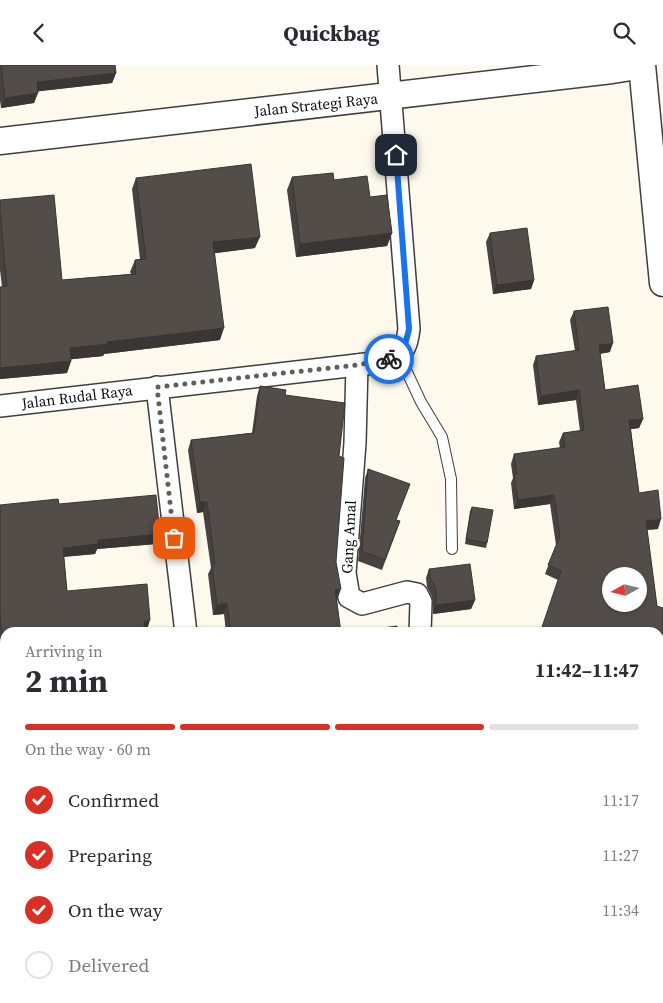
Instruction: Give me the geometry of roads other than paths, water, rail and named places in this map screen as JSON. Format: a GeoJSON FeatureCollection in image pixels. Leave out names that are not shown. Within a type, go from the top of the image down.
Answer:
{"type":"FeatureCollection","features":[{"type":"Feature","properties":{"kind":"street"},"geometry":{"type":"LineString","coordinates":[[388,65],[409,329],[405,345],[399,355]]}},
{"type":"Feature","properties":{"kind":"street"},"geometry":{"type":"LineString","coordinates":[[636,73],[663,283]]}},
{"type":"Feature","properties":{"kind":"street","name":"Jalan Strategi Raya"},"geometry":{"type":"LineString","coordinates":[[0,141],[392,97],[636,73]]}},
{"type":"Feature","properties":{"kind":"street","name":"Jalan Rudal Raya"},"geometry":{"type":"LineString","coordinates":[[0,406],[357,365],[387,360],[399,355]]}},
{"type":"Feature","properties":{"kind":"street","name":"Gang Amal"},"geometry":{"type":"LineString","coordinates":[[357,365],[355,443],[345,573],[348,597],[362,604],[407,592],[417,594],[421,602],[420,627]]}},
{"type":"Feature","properties":{"kind":"street"},"geometry":{"type":"LineString","coordinates":[[157,387],[185,627]]}},
{"type":"Feature","properties":{"kind":"lane"},"geometry":{"type":"LineString","coordinates":[[399,355],[421,402],[442,437],[451,479],[452,549]]}}]}
